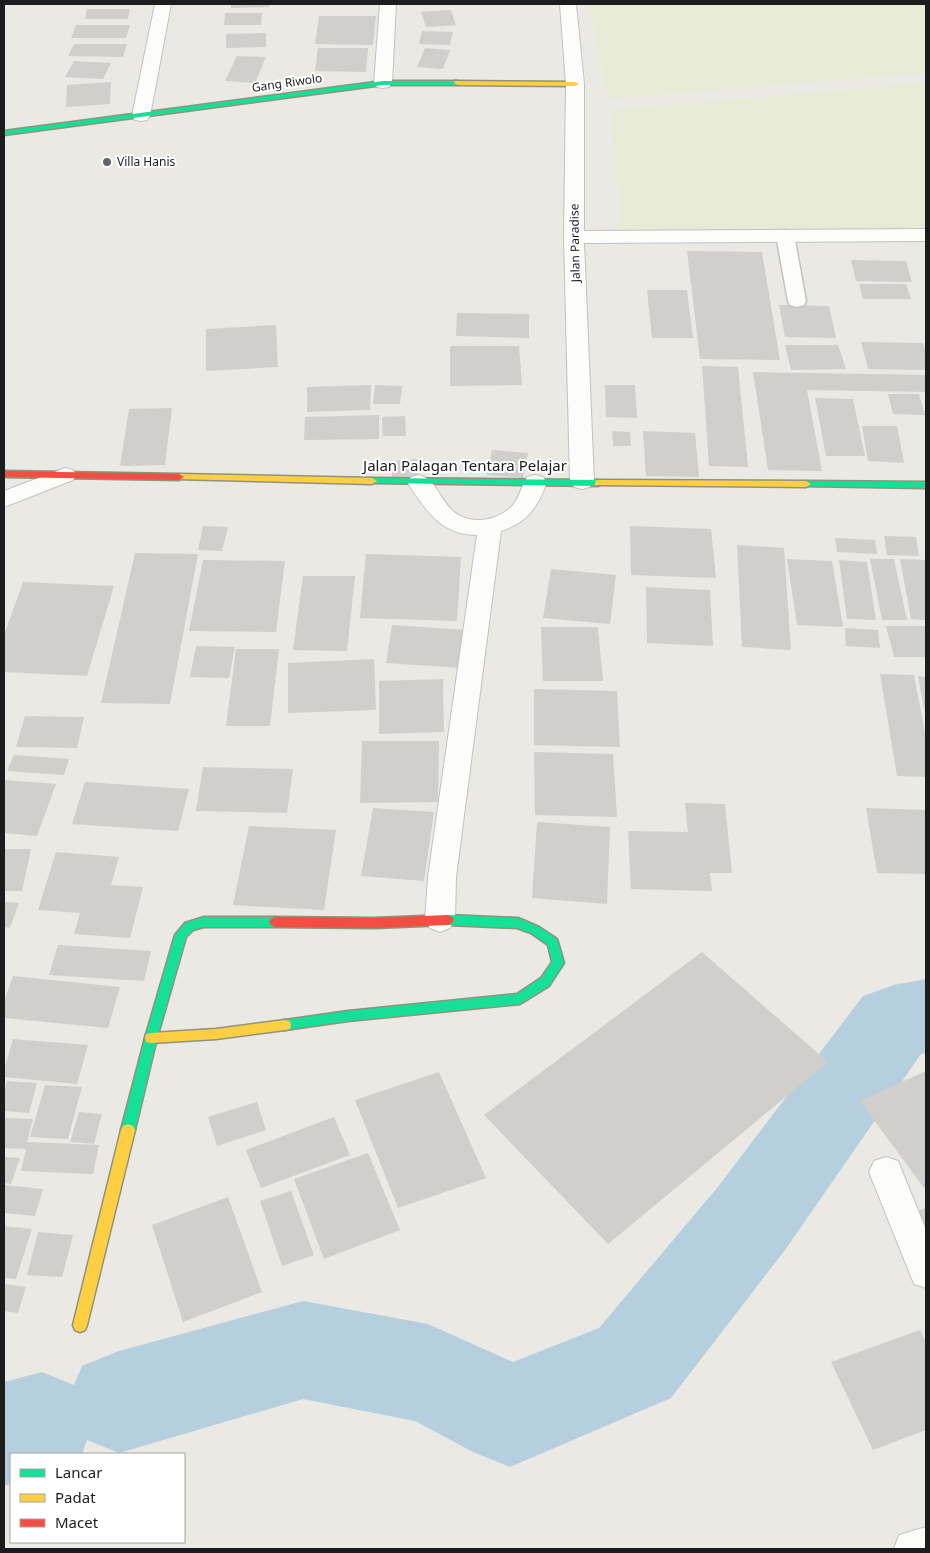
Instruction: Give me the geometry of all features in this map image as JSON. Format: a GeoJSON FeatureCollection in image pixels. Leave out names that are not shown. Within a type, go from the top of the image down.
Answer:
{"type":"FeatureCollection","features":[{"type":"Feature","properties":{"kind":"street"},"geometry":{"type":"LineString","coordinates":[[141,116],[164,4]]}},
{"type":"Feature","properties":{"kind":"street"},"geometry":{"type":"LineString","coordinates":[[383,83],[388,4]]}},
{"type":"Feature","properties":{"kind":"street","name":"Jalan Paradise"},"geometry":{"type":"LineString","coordinates":[[568,4],[575,84],[574,237],[582,482]]}},
{"type":"Feature","properties":{"kind":"street","name":"Gang Riwolo"},"geometry":{"type":"LineString","coordinates":[[4,133],[383,83],[575,84]]}},
{"type":"Feature","properties":{"kind":"street"},"geometry":{"type":"LineString","coordinates":[[574,237],[926,235]]}},
{"type":"Feature","properties":{"kind":"street","name":"Jalan Palagan Tentara Pelajar"},"geometry":{"type":"LineString","coordinates":[[4,474],[419,482],[926,485]]}},
{"type":"Feature","properties":{"kind":"street"},"geometry":{"type":"LineString","coordinates":[[4,500],[65,475]]}},
{"type":"Feature","properties":{"kind":"street"},"geometry":{"type":"LineString","coordinates":[[419,482],[445,517],[468,527],[490,527],[505,522],[520,512],[529,500],[535,482]]}},
{"type":"Feature","properties":{"kind":"street"},"geometry":{"type":"LineString","coordinates":[[440,920],[442,877],[490,527]]}},
{"type":"Feature","properties":{"kind":"street"},"geometry":{"type":"LineString","coordinates":[[80,1325],[151,1038],[181,935],[190,926],[204,922],[374,923],[440,920],[518,923],[535,930],[554,942],[558,963],[545,982],[520,999],[348,1016],[216,1034],[151,1038]]}},
{"type":"Feature","properties":{"kind":"street"},"geometry":{"type":"LineString","coordinates":[[886,1172],[926,1272]]}},
{"type":"Feature","properties":{"kind":"street"},"geometry":{"type":"LineString","coordinates":[[913,1549],[926,1546]]}},
{"type":"Feature","properties":{"kind":"lane"},"geometry":{"type":"LineString","coordinates":[[785,235],[798,301]]}},
{"type":"Feature","properties":{"kind":"green space"},"geometry":{"type":"Polygon","coordinates":[[[589,4],[926,4],[926,73],[608,99],[589,4]]]}},
{"type":"Feature","properties":{"kind":"green space"},"geometry":{"type":"Polygon","coordinates":[[[926,83],[926,231],[622,230],[611,110],[926,83]]]}},
{"type":"Feature","properties":{"kind":"building"},"geometry":{"type":"Polygon","coordinates":[[[231,4],[269,4],[269,7],[231,8],[231,4]]]}},
{"type":"Feature","properties":{"kind":"building"},"geometry":{"type":"Polygon","coordinates":[[[87,9],[130,9],[128,19],[85,19],[87,9]]]}},
{"type":"Feature","properties":{"kind":"building"},"geometry":{"type":"Polygon","coordinates":[[[451,10],[456,25],[426,27],[421,12],[451,10]]]}},
{"type":"Feature","properties":{"kind":"building"},"geometry":{"type":"Polygon","coordinates":[[[225,13],[262,13],[261,25],[224,25],[225,13]]]}},
{"type":"Feature","properties":{"kind":"building"},"geometry":{"type":"Polygon","coordinates":[[[319,16],[376,16],[373,45],[315,44],[319,16]]]}},
{"type":"Feature","properties":{"kind":"building"},"geometry":{"type":"Polygon","coordinates":[[[76,25],[130,25],[126,38],[71,38],[76,25]]]}},
{"type":"Feature","properties":{"kind":"building"},"geometry":{"type":"Polygon","coordinates":[[[422,31],[453,32],[450,45],[419,44],[422,31]]]}},
{"type":"Feature","properties":{"kind":"building"},"geometry":{"type":"Polygon","coordinates":[[[266,33],[266,47],[226,48],[226,34],[266,33]]]}},
{"type":"Feature","properties":{"kind":"building"},"geometry":{"type":"Polygon","coordinates":[[[74,44],[127,44],[123,57],[68,56],[74,44]]]}},
{"type":"Feature","properties":{"kind":"building"},"geometry":{"type":"Polygon","coordinates":[[[318,48],[368,48],[366,72],[315,71],[318,48]]]}},
{"type":"Feature","properties":{"kind":"building"},"geometry":{"type":"Polygon","coordinates":[[[425,48],[450,50],[443,69],[417,67],[425,48]]]}},
{"type":"Feature","properties":{"kind":"building"},"geometry":{"type":"Polygon","coordinates":[[[237,56],[266,57],[255,83],[225,81],[237,56]]]}},
{"type":"Feature","properties":{"kind":"building"},"geometry":{"type":"Polygon","coordinates":[[[74,61],[111,63],[103,79],[65,77],[74,61]]]}},
{"type":"Feature","properties":{"kind":"building"},"geometry":{"type":"Polygon","coordinates":[[[111,82],[110,104],[66,107],[67,85],[111,82]]]}},
{"type":"Feature","properties":{"kind":"building"},"geometry":{"type":"Polygon","coordinates":[[[687,251],[762,252],[780,360],[700,359],[687,251]]]}},
{"type":"Feature","properties":{"kind":"building"},"geometry":{"type":"Polygon","coordinates":[[[851,260],[906,261],[912,282],[856,281],[851,260]]]}},
{"type":"Feature","properties":{"kind":"building"},"geometry":{"type":"Polygon","coordinates":[[[859,284],[906,284],[911,299],[863,299],[859,284]]]}},
{"type":"Feature","properties":{"kind":"building"},"geometry":{"type":"Polygon","coordinates":[[[647,290],[687,290],[693,338],[652,338],[647,290]]]}},
{"type":"Feature","properties":{"kind":"building"},"geometry":{"type":"Polygon","coordinates":[[[779,305],[829,306],[836,338],[785,337],[779,305]]]}},
{"type":"Feature","properties":{"kind":"building"},"geometry":{"type":"Polygon","coordinates":[[[457,313],[529,314],[529,338],[456,336],[457,313]]]}},
{"type":"Feature","properties":{"kind":"building"},"geometry":{"type":"Polygon","coordinates":[[[276,325],[278,367],[206,371],[206,329],[276,325]]]}},
{"type":"Feature","properties":{"kind":"building"},"geometry":{"type":"Polygon","coordinates":[[[861,342],[923,343],[926,353],[926,370],[868,369],[861,342]]]}},
{"type":"Feature","properties":{"kind":"building"},"geometry":{"type":"Polygon","coordinates":[[[785,345],[838,345],[846,369],[791,370],[785,345]]]}},
{"type":"Feature","properties":{"kind":"building"},"geometry":{"type":"Polygon","coordinates":[[[450,346],[519,346],[522,385],[450,386],[450,346]]]}},
{"type":"Feature","properties":{"kind":"building"},"geometry":{"type":"Polygon","coordinates":[[[702,366],[738,367],[748,467],[709,466],[702,366]]]}},
{"type":"Feature","properties":{"kind":"building"},"geometry":{"type":"Polygon","coordinates":[[[753,372],[926,375],[926,392],[807,390],[822,471],[768,470],[753,372]]]}},
{"type":"Feature","properties":{"kind":"building"},"geometry":{"type":"Polygon","coordinates":[[[371,385],[370,410],[307,412],[307,387],[371,385]]]}},
{"type":"Feature","properties":{"kind":"building"},"geometry":{"type":"Polygon","coordinates":[[[375,385],[402,386],[400,404],[373,404],[375,385]]]}},
{"type":"Feature","properties":{"kind":"building"},"geometry":{"type":"Polygon","coordinates":[[[605,385],[635,385],[637,418],[606,417],[605,385]]]}},
{"type":"Feature","properties":{"kind":"building"},"geometry":{"type":"Polygon","coordinates":[[[888,394],[919,394],[925,415],[893,414],[888,394]]]}},
{"type":"Feature","properties":{"kind":"building"},"geometry":{"type":"Polygon","coordinates":[[[815,398],[853,399],[865,456],[826,456],[815,398]]]}},
{"type":"Feature","properties":{"kind":"building"},"geometry":{"type":"Polygon","coordinates":[[[172,408],[165,465],[120,466],[129,409],[172,408]]]}},
{"type":"Feature","properties":{"kind":"building"},"geometry":{"type":"Polygon","coordinates":[[[379,415],[379,439],[304,440],[305,417],[379,415]]]}},
{"type":"Feature","properties":{"kind":"building"},"geometry":{"type":"Polygon","coordinates":[[[405,416],[406,436],[383,436],[382,417],[405,416]]]}},
{"type":"Feature","properties":{"kind":"building"},"geometry":{"type":"Polygon","coordinates":[[[862,426],[897,426],[904,463],[868,461],[862,426]]]}},
{"type":"Feature","properties":{"kind":"building"},"geometry":{"type":"Polygon","coordinates":[[[612,431],[630,432],[631,446],[613,446],[612,431]]]}},
{"type":"Feature","properties":{"kind":"building"},"geometry":{"type":"Polygon","coordinates":[[[643,431],[695,433],[699,477],[646,476],[643,431]]]}},
{"type":"Feature","properties":{"kind":"building"},"geometry":{"type":"Polygon","coordinates":[[[492,450],[528,453],[523,478],[487,475],[492,450]]]}},
{"type":"Feature","properties":{"kind":"building"},"geometry":{"type":"Polygon","coordinates":[[[417,459],[418,476],[392,477],[391,461],[417,459]]]}},
{"type":"Feature","properties":{"kind":"building"},"geometry":{"type":"Polygon","coordinates":[[[203,526],[228,527],[222,551],[198,550],[203,526]]]}},
{"type":"Feature","properties":{"kind":"building"},"geometry":{"type":"Polygon","coordinates":[[[630,526],[711,529],[716,578],[631,575],[630,526]]]}},
{"type":"Feature","properties":{"kind":"building"},"geometry":{"type":"Polygon","coordinates":[[[884,536],[916,537],[919,556],[887,555],[884,536]]]}},
{"type":"Feature","properties":{"kind":"building"},"geometry":{"type":"Polygon","coordinates":[[[835,538],[875,540],[877,554],[837,552],[835,538]]]}},
{"type":"Feature","properties":{"kind":"building"},"geometry":{"type":"Polygon","coordinates":[[[737,545],[784,548],[791,650],[742,647],[737,545]]]}},
{"type":"Feature","properties":{"kind":"building"},"geometry":{"type":"Polygon","coordinates":[[[135,553],[198,554],[170,704],[101,703],[135,553]]]}},
{"type":"Feature","properties":{"kind":"building"},"geometry":{"type":"Polygon","coordinates":[[[366,554],[461,557],[457,621],[360,618],[366,554]]]}},
{"type":"Feature","properties":{"kind":"building"},"geometry":{"type":"Polygon","coordinates":[[[787,559],[832,561],[843,627],[797,625],[787,559]]]}},
{"type":"Feature","properties":{"kind":"building"},"geometry":{"type":"Polygon","coordinates":[[[870,559],[894,559],[907,620],[882,620],[870,559]]]}},
{"type":"Feature","properties":{"kind":"building"},"geometry":{"type":"Polygon","coordinates":[[[900,559],[926,560],[926,620],[911,619],[900,559]]]}},
{"type":"Feature","properties":{"kind":"building"},"geometry":{"type":"Polygon","coordinates":[[[203,560],[285,561],[276,632],[189,631],[203,560]]]}},
{"type":"Feature","properties":{"kind":"building"},"geometry":{"type":"Polygon","coordinates":[[[839,560],[867,562],[876,620],[847,619],[839,560]]]}},
{"type":"Feature","properties":{"kind":"building"},"geometry":{"type":"Polygon","coordinates":[[[551,569],[616,575],[610,624],[543,618],[551,569]]]}},
{"type":"Feature","properties":{"kind":"building"},"geometry":{"type":"Polygon","coordinates":[[[303,576],[355,576],[347,651],[293,650],[303,576]]]}},
{"type":"Feature","properties":{"kind":"building"},"geometry":{"type":"Polygon","coordinates":[[[23,582],[114,586],[87,676],[4,672],[4,635],[23,582]]]}},
{"type":"Feature","properties":{"kind":"building"},"geometry":{"type":"Polygon","coordinates":[[[646,587],[710,590],[713,646],[647,643],[646,587]]]}},
{"type":"Feature","properties":{"kind":"building"},"geometry":{"type":"Polygon","coordinates":[[[392,625],[468,630],[463,668],[386,663],[392,625]]]}},
{"type":"Feature","properties":{"kind":"building"},"geometry":{"type":"Polygon","coordinates":[[[886,626],[926,626],[926,657],[894,657],[886,626]]]}},
{"type":"Feature","properties":{"kind":"building"},"geometry":{"type":"Polygon","coordinates":[[[541,627],[598,627],[603,681],[543,681],[541,627]]]}},
{"type":"Feature","properties":{"kind":"building"},"geometry":{"type":"Polygon","coordinates":[[[845,628],[878,630],[880,648],[846,646],[845,628]]]}},
{"type":"Feature","properties":{"kind":"building"},"geometry":{"type":"Polygon","coordinates":[[[196,646],[235,647],[229,678],[190,677],[196,646]]]}},
{"type":"Feature","properties":{"kind":"building"},"geometry":{"type":"Polygon","coordinates":[[[236,649],[279,649],[270,726],[226,726],[236,649]]]}},
{"type":"Feature","properties":{"kind":"building"},"geometry":{"type":"Polygon","coordinates":[[[374,659],[376,710],[288,713],[288,663],[374,659]]]}},
{"type":"Feature","properties":{"kind":"building"},"geometry":{"type":"Polygon","coordinates":[[[880,674],[914,675],[926,738],[926,777],[897,776],[880,674]]]}},
{"type":"Feature","properties":{"kind":"building"},"geometry":{"type":"Polygon","coordinates":[[[918,676],[926,677],[926,709],[924,709],[918,676]]]}},
{"type":"Feature","properties":{"kind":"building"},"geometry":{"type":"Polygon","coordinates":[[[443,679],[444,732],[379,734],[379,681],[443,679]]]}},
{"type":"Feature","properties":{"kind":"building"},"geometry":{"type":"Polygon","coordinates":[[[534,689],[617,691],[620,747],[534,745],[534,689]]]}},
{"type":"Feature","properties":{"kind":"building"},"geometry":{"type":"Polygon","coordinates":[[[25,716],[84,717],[77,748],[16,747],[25,716]]]}},
{"type":"Feature","properties":{"kind":"building"},"geometry":{"type":"Polygon","coordinates":[[[362,741],[439,741],[438,802],[360,803],[362,741]]]}},
{"type":"Feature","properties":{"kind":"building"},"geometry":{"type":"Polygon","coordinates":[[[534,752],[613,754],[617,817],[535,815],[534,752]]]}},
{"type":"Feature","properties":{"kind":"building"},"geometry":{"type":"Polygon","coordinates":[[[14,755],[69,759],[64,775],[7,771],[14,755]]]}},
{"type":"Feature","properties":{"kind":"building"},"geometry":{"type":"Polygon","coordinates":[[[203,767],[293,769],[287,813],[196,811],[203,767]]]}},
{"type":"Feature","properties":{"kind":"building"},"geometry":{"type":"Polygon","coordinates":[[[4,780],[56,784],[37,836],[4,833],[4,780]]]}},
{"type":"Feature","properties":{"kind":"building"},"geometry":{"type":"Polygon","coordinates":[[[85,782],[189,789],[178,831],[72,824],[85,782]]]}},
{"type":"Feature","properties":{"kind":"building"},"geometry":{"type":"Polygon","coordinates":[[[685,803],[725,804],[732,873],[710,873],[712,891],[631,889],[628,831],[688,832],[685,803]]]}},
{"type":"Feature","properties":{"kind":"building"},"geometry":{"type":"Polygon","coordinates":[[[373,808],[434,812],[424,881],[361,876],[373,808]]]}},
{"type":"Feature","properties":{"kind":"building"},"geometry":{"type":"Polygon","coordinates":[[[866,808],[926,810],[926,874],[877,873],[866,808]]]}},
{"type":"Feature","properties":{"kind":"building"},"geometry":{"type":"Polygon","coordinates":[[[537,822],[610,827],[607,904],[532,898],[537,822]]]}},
{"type":"Feature","properties":{"kind":"building"},"geometry":{"type":"Polygon","coordinates":[[[249,826],[336,830],[324,910],[233,905],[249,826]]]}},
{"type":"Feature","properties":{"kind":"building"},"geometry":{"type":"Polygon","coordinates":[[[4,849],[31,849],[22,891],[4,891],[4,849]]]}},
{"type":"Feature","properties":{"kind":"building"},"geometry":{"type":"Polygon","coordinates":[[[56,852],[119,857],[111,885],[143,887],[130,938],[74,934],[80,913],[38,910],[56,852]]]}},
{"type":"Feature","properties":{"kind":"building"},"geometry":{"type":"Polygon","coordinates":[[[4,902],[19,903],[10,928],[4,927],[4,902]]]}},
{"type":"Feature","properties":{"kind":"building"},"geometry":{"type":"Polygon","coordinates":[[[58,945],[151,951],[144,981],[49,975],[58,945]]]}},
{"type":"Feature","properties":{"kind":"building"},"geometry":{"type":"Polygon","coordinates":[[[702,952],[828,1062],[608,1244],[484,1115],[702,952]]]}},
{"type":"Feature","properties":{"kind":"building"},"geometry":{"type":"Polygon","coordinates":[[[13,976],[120,987],[108,1028],[4,1018],[4,1002],[13,976]]]}},
{"type":"Feature","properties":{"kind":"building"},"geometry":{"type":"Polygon","coordinates":[[[13,1039],[88,1045],[77,1084],[4,1077],[4,1070],[13,1039]]]}},
{"type":"Feature","properties":{"kind":"building"},"geometry":{"type":"Polygon","coordinates":[[[926,1071],[926,1187],[924,1188],[860,1101],[926,1071]]]}},
{"type":"Feature","properties":{"kind":"building"},"geometry":{"type":"Polygon","coordinates":[[[439,1072],[486,1178],[398,1208],[355,1100],[439,1072]]]}},
{"type":"Feature","properties":{"kind":"building"},"geometry":{"type":"Polygon","coordinates":[[[7,1081],[37,1083],[29,1113],[4,1111],[4,1092],[7,1081]]]}},
{"type":"Feature","properties":{"kind":"building"},"geometry":{"type":"Polygon","coordinates":[[[45,1085],[82,1087],[68,1139],[30,1137],[45,1085]]]}},
{"type":"Feature","properties":{"kind":"building"},"geometry":{"type":"Polygon","coordinates":[[[257,1102],[266,1130],[217,1146],[208,1117],[257,1102]]]}},
{"type":"Feature","properties":{"kind":"building"},"geometry":{"type":"Polygon","coordinates":[[[79,1112],[102,1114],[94,1144],[70,1142],[79,1112]]]}},
{"type":"Feature","properties":{"kind":"building"},"geometry":{"type":"Polygon","coordinates":[[[334,1117],[350,1155],[261,1188],[246,1150],[334,1117]]]}},
{"type":"Feature","properties":{"kind":"building"},"geometry":{"type":"Polygon","coordinates":[[[4,1118],[33,1119],[27,1142],[99,1145],[93,1174],[21,1171],[26,1149],[4,1148],[4,1118]]]}},
{"type":"Feature","properties":{"kind":"building"},"geometry":{"type":"Polygon","coordinates":[[[368,1153],[400,1230],[324,1259],[294,1179],[368,1153]]]}},
{"type":"Feature","properties":{"kind":"building"},"geometry":{"type":"Polygon","coordinates":[[[4,1157],[20,1158],[11,1184],[4,1183],[4,1157]]]}},
{"type":"Feature","properties":{"kind":"building"},"geometry":{"type":"Polygon","coordinates":[[[4,1185],[43,1189],[35,1216],[4,1213],[4,1185]]]}},
{"type":"Feature","properties":{"kind":"building"},"geometry":{"type":"Polygon","coordinates":[[[291,1191],[314,1255],[282,1266],[260,1201],[291,1191]]]}},
{"type":"Feature","properties":{"kind":"building"},"geometry":{"type":"Polygon","coordinates":[[[228,1197],[262,1292],[183,1322],[152,1225],[228,1197]]]}},
{"type":"Feature","properties":{"kind":"building"},"geometry":{"type":"Polygon","coordinates":[[[926,1208],[926,1244],[909,1214],[926,1208]]]}},
{"type":"Feature","properties":{"kind":"building"},"geometry":{"type":"Polygon","coordinates":[[[4,1226],[32,1229],[16,1279],[4,1278],[4,1226]]]}},
{"type":"Feature","properties":{"kind":"building"},"geometry":{"type":"Polygon","coordinates":[[[38,1232],[73,1235],[62,1277],[27,1275],[38,1232]]]}},
{"type":"Feature","properties":{"kind":"building"},"geometry":{"type":"Polygon","coordinates":[[[4,1284],[26,1287],[18,1313],[4,1311],[4,1284]]]}},
{"type":"Feature","properties":{"kind":"building"},"geometry":{"type":"Polygon","coordinates":[[[920,1330],[926,1342],[926,1430],[873,1450],[831,1362],[920,1330]]]}},
{"type":"Feature","properties":{"kind":"waterway"},"geometry":{"type":"LineString","coordinates":[[119,1402],[303,1350],[428,1374],[510,1415],[635,1363],[751,1219],[894,1022],[926,1016]]}},
{"type":"Feature","properties":{"kind":"waterway"},"geometry":{"type":"LineString","coordinates":[[4,1434],[42,1424]]}},
{"type":"Feature","properties":{"kind":"traffic: fast"},"geometry":{"type":"LineString","coordinates":[[4,133],[383,83],[458,83]]}},
{"type":"Feature","properties":{"kind":"traffic: fast"},"geometry":{"type":"LineString","coordinates":[[372,481],[598,483]]}},
{"type":"Feature","properties":{"kind":"traffic: fast"},"geometry":{"type":"LineString","coordinates":[[806,484],[926,485]]}},
{"type":"Feature","properties":{"kind":"traffic: fast"},"geometry":{"type":"LineString","coordinates":[[285,1025],[348,1016],[520,999],[545,982],[558,963],[553,942],[535,930],[518,923],[448,920]]}},
{"type":"Feature","properties":{"kind":"traffic: fast"},"geometry":{"type":"LineString","coordinates":[[128,1130],[151,1038],[181,935],[189,926],[204,922],[275,922]]}},
{"type":"Feature","properties":{"kind":"traffic: slow"},"geometry":{"type":"LineString","coordinates":[[458,83],[575,84]]}},
{"type":"Feature","properties":{"kind":"traffic: slow"},"geometry":{"type":"LineString","coordinates":[[179,477],[372,481]]}},
{"type":"Feature","properties":{"kind":"traffic: slow"},"geometry":{"type":"LineString","coordinates":[[598,483],[806,484]]}},
{"type":"Feature","properties":{"kind":"traffic: slow"},"geometry":{"type":"LineString","coordinates":[[151,1038],[216,1034],[285,1025]]}},
{"type":"Feature","properties":{"kind":"traffic: slow"},"geometry":{"type":"LineString","coordinates":[[80,1325],[128,1130]]}},
{"type":"Feature","properties":{"kind":"traffic: jam"},"geometry":{"type":"LineString","coordinates":[[4,474],[179,477]]}},
{"type":"Feature","properties":{"kind":"traffic: jam"},"geometry":{"type":"LineString","coordinates":[[275,922],[374,923],[448,920]]}},
{"type":"Feature","properties":{"kind":"place","name":"Villa Hanis"},"geometry":{"type":"Point","coordinates":[107,162]}}]}
